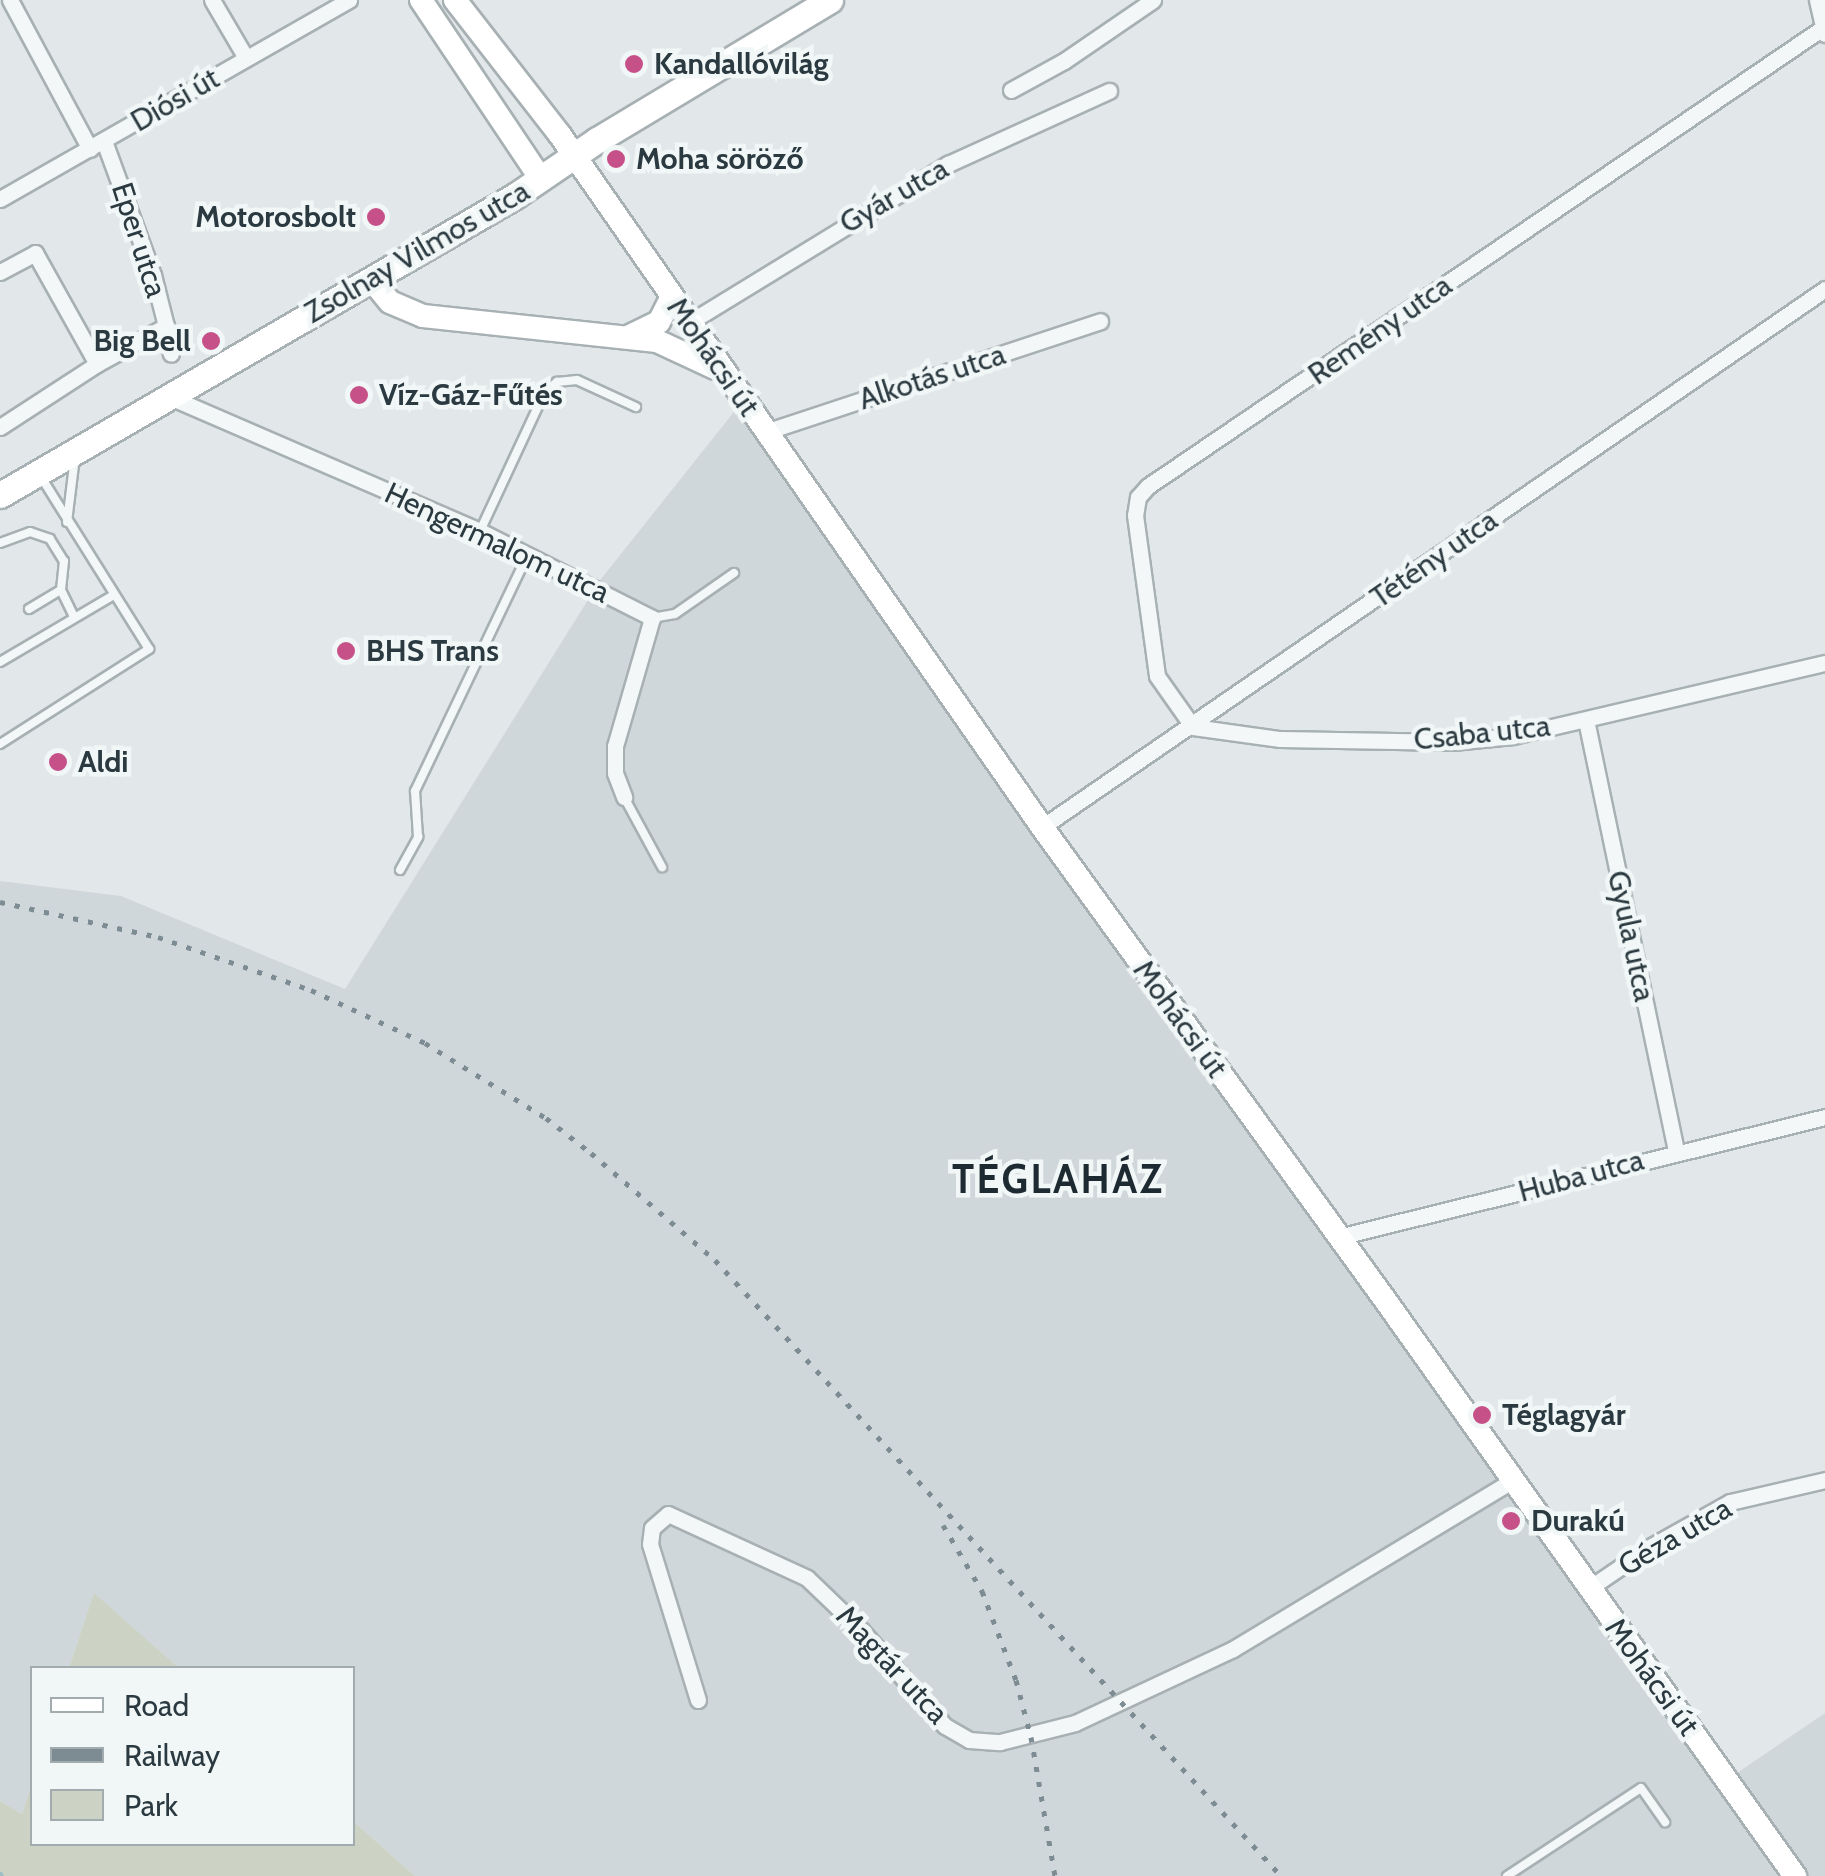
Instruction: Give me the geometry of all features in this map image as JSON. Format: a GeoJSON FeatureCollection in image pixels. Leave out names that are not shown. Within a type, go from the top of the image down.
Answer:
{"type":"FeatureCollection","features":[{"type":"Feature","properties":{"kind":"main road"},"geometry":{"type":"LineString","coordinates":[[421,0],[541,179]]}},
{"type":"Feature","properties":{"kind":"main road","name":"Mohácsi út"},"geometry":{"type":"LineString","coordinates":[[455,0],[574,156],[1042,827],[1795,1876]]}},
{"type":"Feature","properties":{"kind":"main road","name":"Zsolnay Vilmos utca"},"geometry":{"type":"LineString","coordinates":[[0,495],[372,280],[830,0]]}},
{"type":"Feature","properties":{"kind":"main road"},"geometry":{"type":"LineString","coordinates":[[372,280],[390,302],[423,316],[628,337],[676,348],[722,372]]}},
{"type":"Feature","properties":{"kind":"main road"},"geometry":{"type":"LineString","coordinates":[[628,337],[660,322],[672,298]]}},
{"type":"Feature","properties":{"kind":"street","name":"Eper utca"},"geometry":{"type":"LineString","coordinates":[[0,427],[97,364],[166,326],[153,275],[97,145],[10,0]]}},
{"type":"Feature","properties":{"kind":"street"},"geometry":{"type":"LineString","coordinates":[[212,0],[246,58]]}},
{"type":"Feature","properties":{"kind":"street","name":"Diósi út"},"geometry":{"type":"LineString","coordinates":[[0,199],[350,0]]}},
{"type":"Feature","properties":{"kind":"street"},"geometry":{"type":"LineString","coordinates":[[1011,90],[1064,61],[1153,0]]}},
{"type":"Feature","properties":{"kind":"street"},"geometry":{"type":"LineString","coordinates":[[1817,0],[1825,30]]}},
{"type":"Feature","properties":{"kind":"street","name":"Remény utca"},"geometry":{"type":"LineString","coordinates":[[1193,726],[1157,676],[1135,516],[1138,497],[1717,96],[1825,30]]}},
{"type":"Feature","properties":{"kind":"street","name":"Gyár utca"},"geometry":{"type":"LineString","coordinates":[[690,322],[948,164],[1109,91]]}},
{"type":"Feature","properties":{"kind":"street"},"geometry":{"type":"LineString","coordinates":[[0,272],[35,252],[97,364]]}},
{"type":"Feature","properties":{"kind":"street","name":"Tétény utca"},"geometry":{"type":"LineString","coordinates":[[1042,827],[1825,289]]}},
{"type":"Feature","properties":{"kind":"street","name":"Alkotás utca"},"geometry":{"type":"LineString","coordinates":[[765,432],[1100,321]]}},
{"type":"Feature","properties":{"kind":"street"},"geometry":{"type":"LineString","coordinates":[[166,326],[171,354]]}},
{"type":"Feature","properties":{"kind":"street","name":"Hengermalom utca"},"geometry":{"type":"LineString","coordinates":[[170,397],[480,531],[652,618]]}},
{"type":"Feature","properties":{"kind":"street"},"geometry":{"type":"LineString","coordinates":[[624,797],[615,773],[616,746],[652,618]]}},
{"type":"Feature","properties":{"kind":"street","name":"Csaba utca"},"geometry":{"type":"LineString","coordinates":[[1193,726],[1280,739],[1454,742],[1513,736],[1825,663]]}},
{"type":"Feature","properties":{"kind":"street","name":"Gyula utca"},"geometry":{"type":"LineString","coordinates":[[1586,720],[1676,1152]]}},
{"type":"Feature","properties":{"kind":"street","name":"Huba utca"},"geometry":{"type":"LineString","coordinates":[[1338,1237],[1825,1118]]}},
{"type":"Feature","properties":{"kind":"street","name":"Magtár utca"},"geometry":{"type":"LineString","coordinates":[[698,1700],[650,1544],[652,1528],[668,1514],[807,1578],[862,1631],[946,1726],[970,1740],[1000,1742],[1075,1723],[1233,1649],[1512,1480]]}},
{"type":"Feature","properties":{"kind":"street","name":"Géza utca"},"geometry":{"type":"LineString","coordinates":[[1588,1589],[1648,1548],[1730,1502],[1825,1480]]}},
{"type":"Feature","properties":{"kind":"lane"},"geometry":{"type":"LineString","coordinates":[[480,531],[544,394],[557,382],[577,380],[636,408]]}},
{"type":"Feature","properties":{"kind":"lane"},"geometry":{"type":"LineString","coordinates":[[68,522],[76,451]]}},
{"type":"Feature","properties":{"kind":"lane"},"geometry":{"type":"LineString","coordinates":[[0,744],[149,649],[112,596],[38,473]]}},
{"type":"Feature","properties":{"kind":"lane"},"geometry":{"type":"LineString","coordinates":[[0,543],[30,532],[50,540],[64,560],[61,590],[74,617]]}},
{"type":"Feature","properties":{"kind":"lane"},"geometry":{"type":"LineString","coordinates":[[400,870],[418,837],[415,791],[528,554]]}},
{"type":"Feature","properties":{"kind":"lane"},"geometry":{"type":"LineString","coordinates":[[652,618],[676,614],[734,573]]}},
{"type":"Feature","properties":{"kind":"lane"},"geometry":{"type":"LineString","coordinates":[[29,609],[61,590]]}},
{"type":"Feature","properties":{"kind":"lane"},"geometry":{"type":"LineString","coordinates":[[0,662],[112,596]]}},
{"type":"Feature","properties":{"kind":"lane"},"geometry":{"type":"LineString","coordinates":[[624,797],[662,868]]}},
{"type":"Feature","properties":{"kind":"lane"},"geometry":{"type":"LineString","coordinates":[[1507,1876],[1641,1788],[1664,1822]]}},
{"type":"Feature","properties":{"kind":"shaded area"},"geometry":{"type":"Polygon","coordinates":[[[745,398],[1737,1773],[1825,1713],[1825,1876],[415,1876],[355,1823],[355,1666],[177,1666],[94,1594],[70,1666],[30,1666],[30,1789],[22,1814],[0,1801],[0,881],[121,896],[345,989],[601,579],[745,398]]]}},
{"type":"Feature","properties":{"kind":"green space"},"geometry":{"type":"Polygon","coordinates":[[[94,1593],[177,1666],[70,1666],[94,1593]]]}},
{"type":"Feature","properties":{"kind":"green space"},"geometry":{"type":"Polygon","coordinates":[[[30,1789],[30,1846],[355,1846],[355,1823],[415,1876],[0,1876],[0,1801],[22,1814],[30,1789]]]}},
{"type":"Feature","properties":{"kind":"railway"},"geometry":{"type":"LineString","coordinates":[[0,902],[158,937],[311,990],[425,1043],[546,1118],[715,1260],[1281,1876]]}},
{"type":"Feature","properties":{"kind":"railway"},"geometry":{"type":"LineString","coordinates":[[943,1525],[982,1591],[1016,1680],[1031,1737],[1055,1876]]}},
{"type":"Feature","properties":{"kind":"place","name":"Kandallóvilág"},"geometry":{"type":"Point","coordinates":[634,64]}},
{"type":"Feature","properties":{"kind":"place","name":"Moha söröző"},"geometry":{"type":"Point","coordinates":[616,159]}},
{"type":"Feature","properties":{"kind":"place","name":"Motorosbolt"},"geometry":{"type":"Point","coordinates":[376,217]}},
{"type":"Feature","properties":{"kind":"place","name":"Big Bell"},"geometry":{"type":"Point","coordinates":[211,341]}},
{"type":"Feature","properties":{"kind":"place","name":"Víz-Gáz-Fűtés"},"geometry":{"type":"Point","coordinates":[359,395]}},
{"type":"Feature","properties":{"kind":"place","name":"BHS Trans"},"geometry":{"type":"Point","coordinates":[346,651]}},
{"type":"Feature","properties":{"kind":"place","name":"Aldi"},"geometry":{"type":"Point","coordinates":[58,762]}},
{"type":"Feature","properties":{"kind":"place","name":"Téglagyár"},"geometry":{"type":"Point","coordinates":[1482,1415]}},
{"type":"Feature","properties":{"kind":"place","name":"Durakú"},"geometry":{"type":"Point","coordinates":[1511,1521]}},
{"type":"Feature","properties":{"kind":"district","name":"TÉGLAHÁZ"},"geometry":{"type":"Point","coordinates":[1058,1179]}}]}
